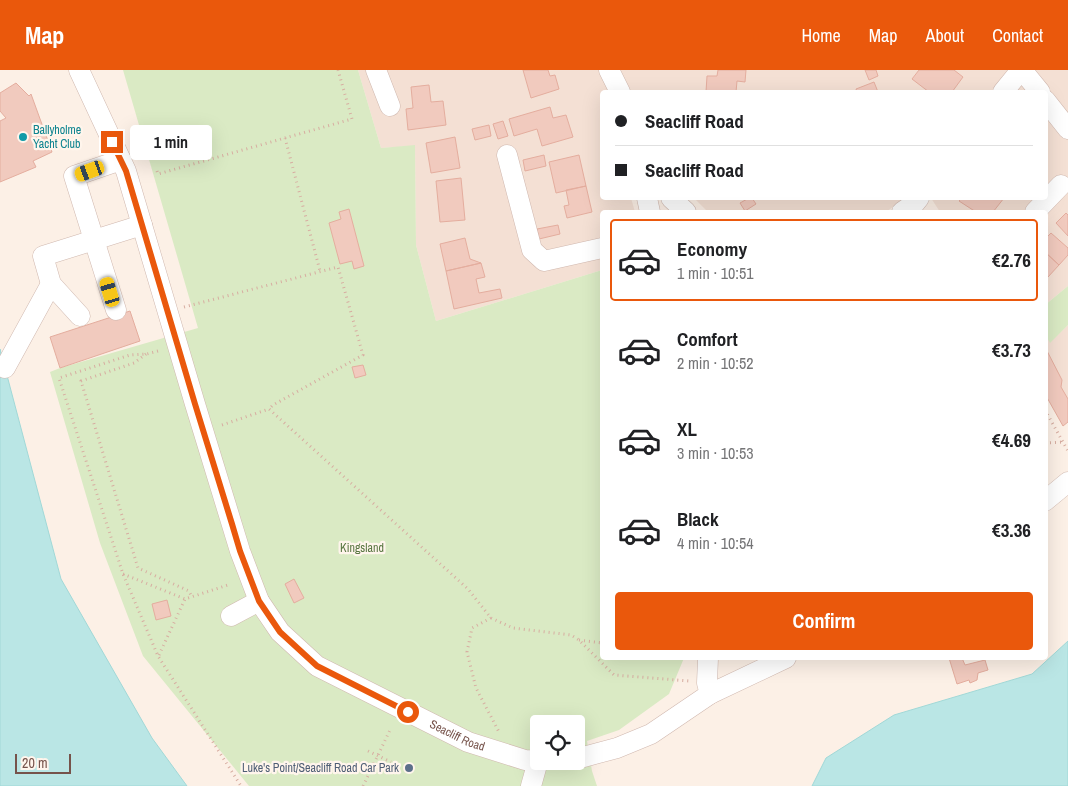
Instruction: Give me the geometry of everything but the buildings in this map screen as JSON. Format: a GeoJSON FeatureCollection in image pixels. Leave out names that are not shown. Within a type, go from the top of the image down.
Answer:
{"type":"FeatureCollection","features":[{"type":"Feature","properties":{"kind":"street","name":"Seacliff Road"},"geometry":{"type":"LineString","coordinates":[[79,70],[126,171],[240,551],[259,601],[280,632],[317,666],[468,742],[530,760]]}},
{"type":"Feature","properties":{"kind":"street"},"geometry":{"type":"LineString","coordinates":[[376,70],[390,106]]}},
{"type":"Feature","properties":{"kind":"street"},"geometry":{"type":"LineString","coordinates":[[609,70],[619,90]]}},
{"type":"Feature","properties":{"kind":"street"},"geometry":{"type":"LineString","coordinates":[[1005,90],[1022,70],[1038,90]]}},
{"type":"Feature","properties":{"kind":"street"},"geometry":{"type":"LineString","coordinates":[[1048,104],[1068,129]]}},
{"type":"Feature","properties":{"kind":"street"},"geometry":{"type":"LineString","coordinates":[[508,155],[532,250],[544,261],[600,248]]}},
{"type":"Feature","properties":{"kind":"street"},"geometry":{"type":"LineString","coordinates":[[116,310],[74,176],[121,160]]}},
{"type":"Feature","properties":{"kind":"street"},"geometry":{"type":"LineString","coordinates":[[1048,196],[1061,186]]}},
{"type":"Feature","properties":{"kind":"street"},"geometry":{"type":"LineString","coordinates":[[674,200],[684,210]]}},
{"type":"Feature","properties":{"kind":"street"},"geometry":{"type":"LineString","coordinates":[[80,316],[51,284],[43,256],[142,225]]}},
{"type":"Feature","properties":{"kind":"street"},"geometry":{"type":"LineString","coordinates":[[5,368],[51,284]]}},
{"type":"Feature","properties":{"kind":"street"},"geometry":{"type":"LineString","coordinates":[[1048,499],[1068,482]]}},
{"type":"Feature","properties":{"kind":"street"},"geometry":{"type":"LineString","coordinates":[[232,616],[259,601]]}},
{"type":"Feature","properties":{"kind":"street"},"geometry":{"type":"LineString","coordinates":[[708,660],[709,688]]}},
{"type":"Feature","properties":{"kind":"street"},"geometry":{"type":"LineString","coordinates":[[585,757],[617,748],[651,734],[709,688],[781,660]]}},
{"type":"Feature","properties":{"kind":"street"},"geometry":{"type":"LineString","coordinates":[[531,786],[536,770]]}},
{"type":"Feature","properties":{"kind":"path"},"geometry":{"type":"LineString","coordinates":[[157,171],[158,174],[208,158],[352,119],[338,70]]}},
{"type":"Feature","properties":{"kind":"path"},"geometry":{"type":"LineString","coordinates":[[285,138],[320,272]]}},
{"type":"Feature","properties":{"kind":"path"},"geometry":{"type":"LineString","coordinates":[[168,312],[338,267],[363,355],[269,409],[222,426]]}},
{"type":"Feature","properties":{"kind":"path"},"geometry":{"type":"LineString","coordinates":[[158,351],[130,355],[59,378],[123,574],[158,656],[241,786]]}},
{"type":"Feature","properties":{"kind":"path"},"geometry":{"type":"LineString","coordinates":[[147,354],[134,363],[81,381],[138,568],[189,591],[192,596]]}},
{"type":"Feature","properties":{"kind":"path"},"geometry":{"type":"LineString","coordinates":[[269,409],[468,588],[491,618],[513,628],[571,635],[579,640],[614,676],[709,688]]}},
{"type":"Feature","properties":{"kind":"path"},"geometry":{"type":"LineString","coordinates":[[1048,415],[1068,451]]}},
{"type":"Feature","properties":{"kind":"path"},"geometry":{"type":"LineString","coordinates":[[1048,443],[1063,442]]}},
{"type":"Feature","properties":{"kind":"path"},"geometry":{"type":"LineString","coordinates":[[123,574],[184,599],[228,584]]}},
{"type":"Feature","properties":{"kind":"path"},"geometry":{"type":"LineString","coordinates":[[158,656],[184,599]]}},
{"type":"Feature","properties":{"kind":"path"},"geometry":{"type":"LineString","coordinates":[[491,618],[472,628],[467,652],[476,688],[500,735]]}},
{"type":"Feature","properties":{"kind":"path"},"geometry":{"type":"LineString","coordinates":[[579,640],[600,644]]}},
{"type":"Feature","properties":{"kind":"path"},"geometry":{"type":"LineString","coordinates":[[363,786],[391,728]]}},
{"type":"Feature","properties":{"kind":"path"},"geometry":{"type":"LineString","coordinates":[[368,751],[391,762]]}},
{"type":"Feature","properties":{"kind":"shaded area"},"geometry":{"type":"Polygon","coordinates":[[[358,70],[1068,70],[1068,286],[1048,303],[1048,210],[939,210],[932,200],[1048,200],[1048,90],[600,90],[600,200],[632,200],[634,210],[600,210],[600,271],[436,321],[416,245],[415,146],[381,148],[358,70]]]}},
{"type":"Feature","properties":{"kind":"shaded area"},"geometry":{"type":"Polygon","coordinates":[[[696,200],[902,200],[889,210],[706,210],[696,200]]]}},
{"type":"Feature","properties":{"kind":"shaded area"},"geometry":{"type":"Polygon","coordinates":[[[1068,325],[1068,422],[1048,390],[1048,339],[1050,342],[1068,325]]]}},
{"type":"Feature","properties":{"kind":"green space","name":"Kingsland"},"geometry":{"type":"Polygon","coordinates":[[[123,70],[358,70],[381,148],[415,145],[416,245],[436,321],[600,271],[600,660],[683,660],[669,694],[619,730],[587,741],[592,771],[597,786],[249,786],[143,656],[100,543],[50,372],[198,328],[123,70]]]}},
{"type":"Feature","properties":{"kind":"green space"},"geometry":{"type":"Polygon","coordinates":[[[1068,286],[1068,325],[1050,343],[1048,339],[1048,303],[1068,286]]]}},
{"type":"Feature","properties":{"kind":"water"},"geometry":{"type":"Polygon","coordinates":[[[0,349],[61,579],[152,738],[187,786],[0,786],[0,349]]]}},
{"type":"Feature","properties":{"kind":"water"},"geometry":{"type":"Polygon","coordinates":[[[1068,641],[1068,786],[812,786],[826,758],[894,715],[1032,674],[1068,641]]]}},
{"type":"Feature","properties":{"kind":"place","name":"Ballyholme Yacht Club"},"geometry":{"type":"Point","coordinates":[23,137]}},
{"type":"Feature","properties":{"kind":"place","name":"Luke's Point/Seacliff Road Car Park"},"geometry":{"type":"Point","coordinates":[409,768]}},
{"type":"Feature","properties":{"kind":"route"},"geometry":{"type":"LineString","coordinates":[[112,142],[126,171],[240,551],[259,601],[280,632],[317,666],[408,712]]}}]}
